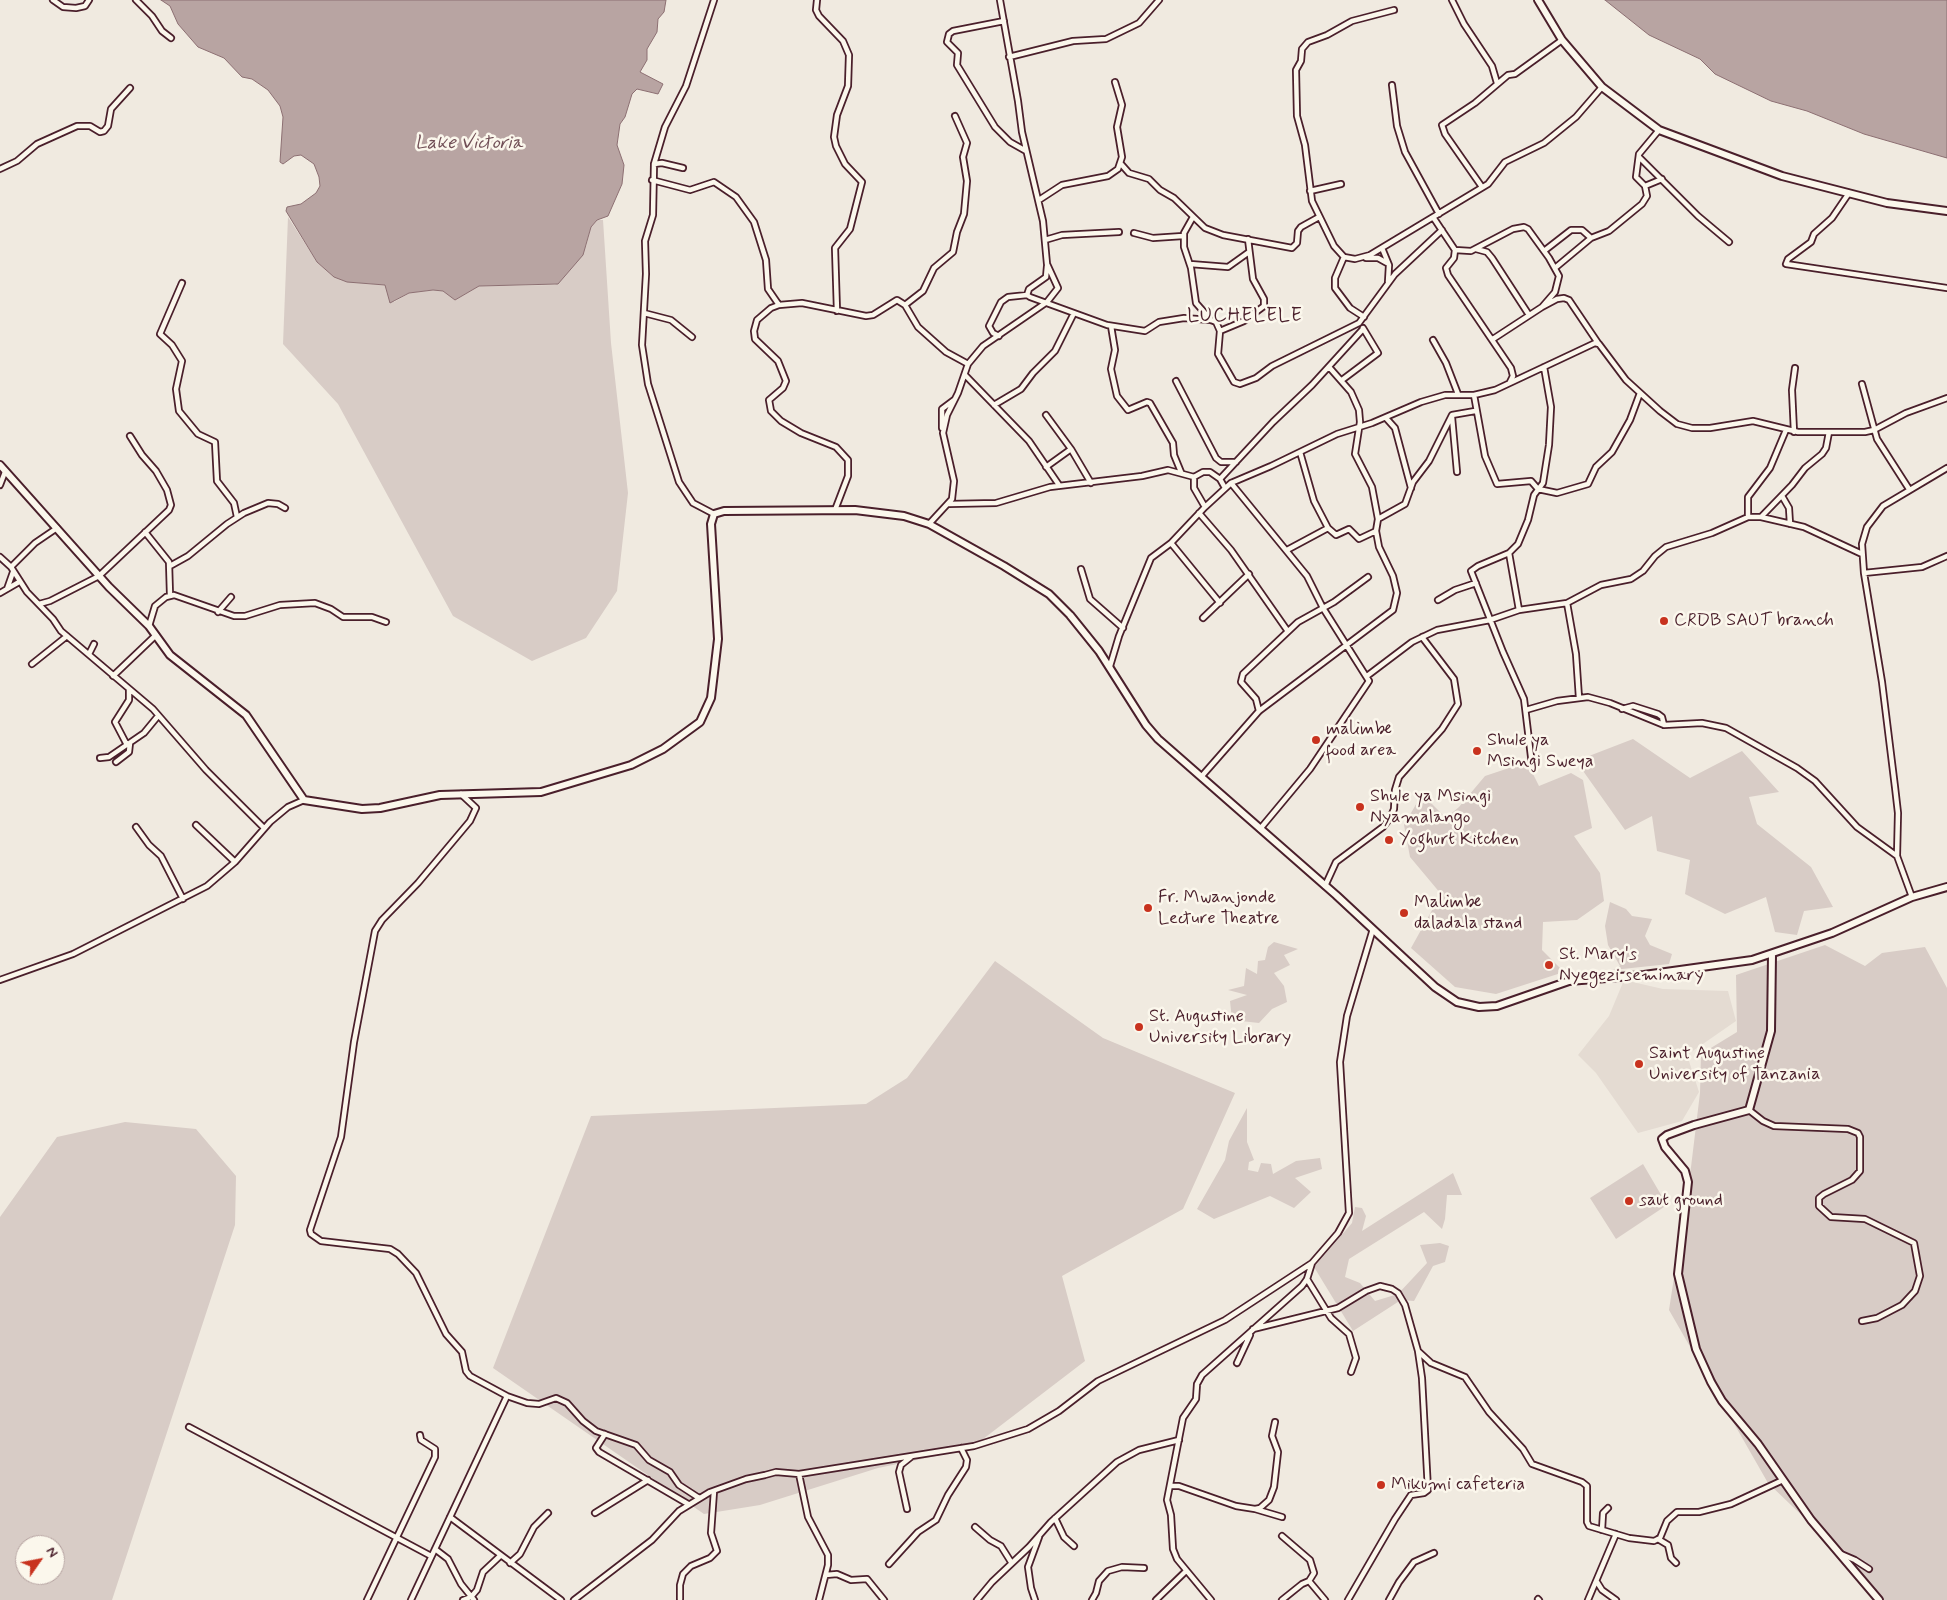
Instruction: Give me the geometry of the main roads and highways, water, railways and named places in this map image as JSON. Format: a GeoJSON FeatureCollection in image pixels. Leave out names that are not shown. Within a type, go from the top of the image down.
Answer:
{"type":"FeatureCollection","features":[{"type":"Feature","properties":{"kind":"main road"},"geometry":{"type":"LineString","coordinates":[[1538,0],[1562,40],[1602,87],[1659,130],[1754,167],[1887,203],[1947,211]]}},
{"type":"Feature","properties":{"kind":"main road"},"geometry":{"type":"LineString","coordinates":[[0,465],[99,576],[149,626],[177,661],[246,715],[304,800],[362,809],[380,808],[424,797],[541,792],[630,765],[663,749],[700,722],[711,698],[718,639],[711,524],[714,514],[724,511],[835,510],[892,514],[929,524],[1004,566],[1049,594],[1075,620],[1110,666],[1152,732],[1449,998],[1480,1007],[1496,1006],[1516,1001],[1576,979],[1644,975],[1727,964],[1772,955],[1832,933],[1912,897],[1947,887]]}},
{"type":"Feature","properties":{"kind":"main road"},"geometry":{"type":"LineString","coordinates":[[1772,955],[1771,1031],[1748,1110],[1694,1125],[1667,1135],[1662,1140],[1665,1147],[1685,1171],[1688,1182],[1678,1274],[1696,1349],[1706,1374],[1722,1401],[1746,1428],[1838,1552],[1879,1600]]}},
{"type":"Feature","properties":{"kind":"water","name":"Lake Victoria"},"geometry":{"type":"Polygon","coordinates":[[[161,0],[666,0],[664,12],[658,19],[657,32],[647,49],[647,60],[640,72],[663,84],[658,94],[637,89],[632,94],[625,117],[620,124],[617,145],[624,165],[622,184],[608,216],[597,220],[591,227],[583,255],[558,284],[479,286],[455,300],[443,291],[433,290],[409,293],[390,303],[385,285],[347,282],[334,277],[317,262],[286,211],[287,207],[301,204],[316,193],[320,186],[319,177],[314,164],[301,155],[294,156],[283,164],[280,162],[283,117],[280,106],[268,90],[252,79],[242,77],[224,58],[198,47],[178,24],[170,6],[161,0]]]}},
{"type":"Feature","properties":{"kind":"water"},"geometry":{"type":"Polygon","coordinates":[[[1605,0],[1947,0],[1947,158],[1864,134],[1807,111],[1771,101],[1715,74],[1700,59],[1649,35],[1605,0]]]}},
{"type":"Feature","properties":{"kind":"place","name":"CRDB SAUT branch"},"geometry":{"type":"Point","coordinates":[1664,621]}},
{"type":"Feature","properties":{"kind":"place","name":"malimbe food area"},"geometry":{"type":"Point","coordinates":[1316,740]}},
{"type":"Feature","properties":{"kind":"place","name":"Shule ya Msingi Sweya"},"geometry":{"type":"Point","coordinates":[1477,751]}},
{"type":"Feature","properties":{"kind":"place","name":"Shule ya Msingi Nyamalango"},"geometry":{"type":"Point","coordinates":[1360,807]}},
{"type":"Feature","properties":{"kind":"place","name":"Yoghurt Kitchen"},"geometry":{"type":"Point","coordinates":[1389,840]}},
{"type":"Feature","properties":{"kind":"place","name":"Fr. Mwanjonde Lecture Theatre"},"geometry":{"type":"Point","coordinates":[1148,908]}},
{"type":"Feature","properties":{"kind":"place","name":"Malimbe daladala stand"},"geometry":{"type":"Point","coordinates":[1404,913]}},
{"type":"Feature","properties":{"kind":"place","name":"St. Mary's Nyegezi seminary"},"geometry":{"type":"Point","coordinates":[1549,965]}},
{"type":"Feature","properties":{"kind":"place","name":"St. Augustine University Library"},"geometry":{"type":"Point","coordinates":[1139,1027]}},
{"type":"Feature","properties":{"kind":"place","name":"Saint Augustine University of Tanzania"},"geometry":{"type":"Point","coordinates":[1639,1064]}},
{"type":"Feature","properties":{"kind":"place","name":"saut ground"},"geometry":{"type":"Point","coordinates":[1629,1201]}},
{"type":"Feature","properties":{"kind":"place","name":"Mikumi cafeteria"},"geometry":{"type":"Point","coordinates":[1381,1485]}},
{"type":"Feature","properties":{"kind":"district","name":"LUCHELELE"},"geometry":{"type":"Point","coordinates":[1245,317]}}]}
